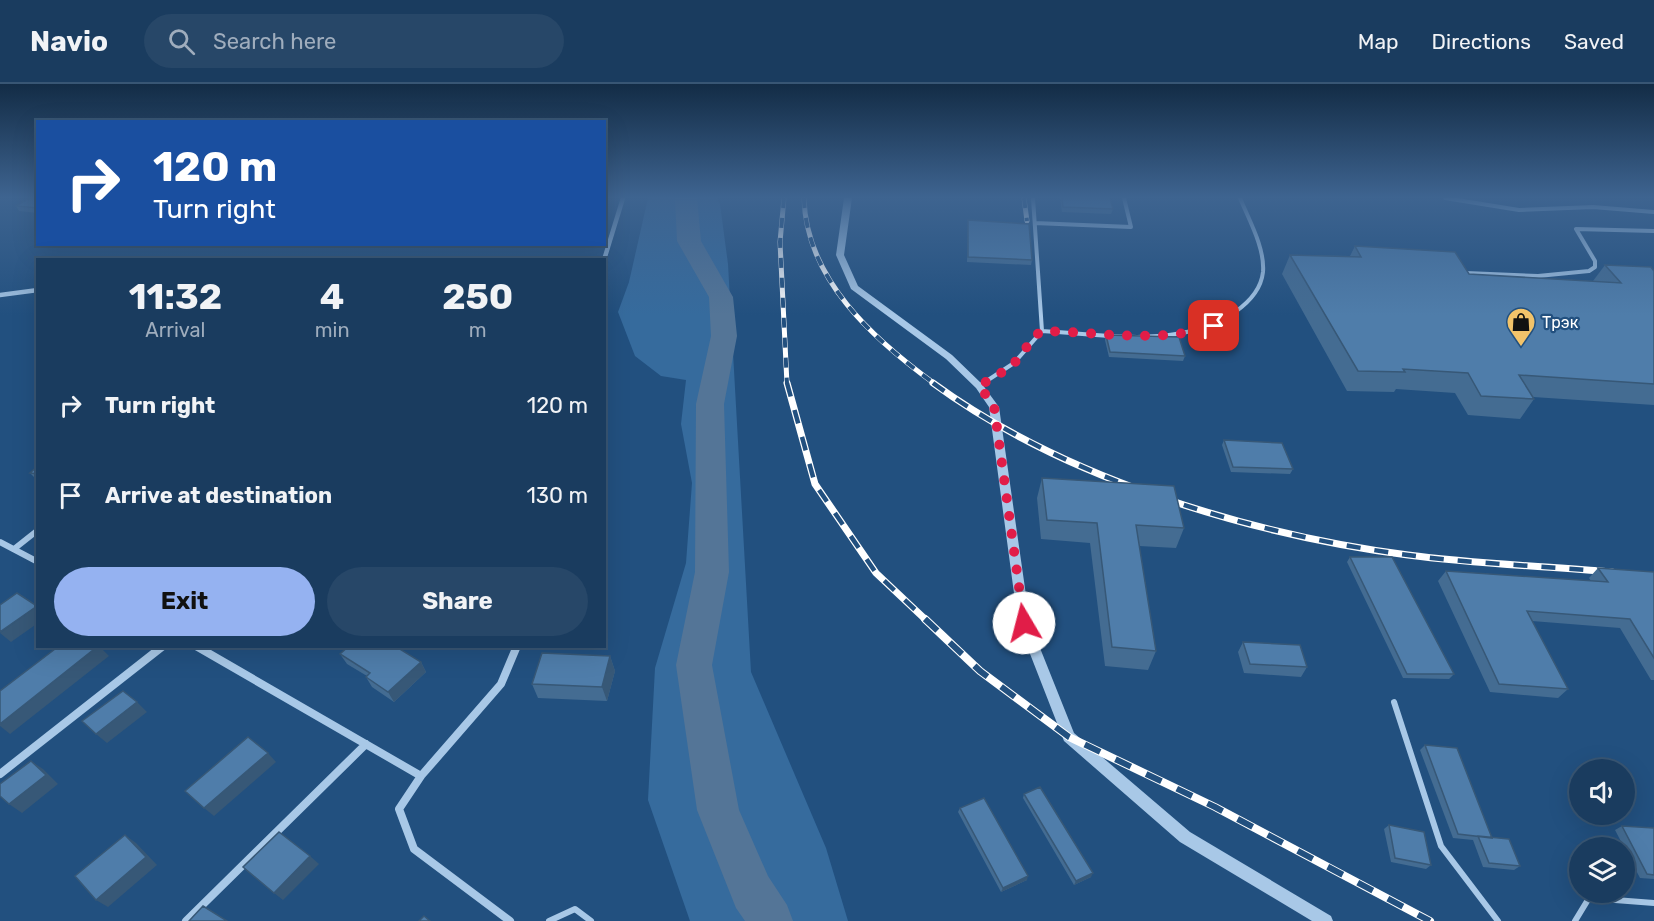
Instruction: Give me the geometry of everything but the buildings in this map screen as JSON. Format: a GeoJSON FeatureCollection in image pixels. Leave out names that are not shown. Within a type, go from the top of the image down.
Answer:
{"type":"FeatureCollection","features":[{"type":"Feature","properties":{"kind":"street"},"geometry":{"type":"LineString","coordinates":[[605,258],[611,237]]}},
{"type":"Feature","properties":{"kind":"street"},"geometry":{"type":"LineString","coordinates":[[843,237],[840,255],[854,287],[949,357],[979,386],[994,406],[1024,623],[1070,737],[1185,837],[1326,921]]}},
{"type":"Feature","properties":{"kind":"street"},"geometry":{"type":"LineString","coordinates":[[0,295],[36,290]]}},
{"type":"Feature","properties":{"kind":"street"},"geometry":{"type":"LineString","coordinates":[[14,549],[36,532]]}},
{"type":"Feature","properties":{"kind":"street"},"geometry":{"type":"LineString","coordinates":[[0,542],[36,561]]}},
{"type":"Feature","properties":{"kind":"street"},"geometry":{"type":"LineString","coordinates":[[0,774],[160,648]]}},
{"type":"Feature","properties":{"kind":"street"},"geometry":{"type":"LineString","coordinates":[[199,648],[421,776]]}},
{"type":"Feature","properties":{"kind":"street"},"geometry":{"type":"LineString","coordinates":[[510,921],[414,849],[399,809],[421,776],[501,684],[516,648]]}},
{"type":"Feature","properties":{"kind":"street"},"geometry":{"type":"LineString","coordinates":[[186,921],[366,744]]}},
{"type":"Feature","properties":{"kind":"lane"},"geometry":{"type":"LineString","coordinates":[[1036,237],[1042,331]]}},
{"type":"Feature","properties":{"kind":"lane"},"geometry":{"type":"LineString","coordinates":[[979,386],[1006,370],[1019,358],[1030,339],[1042,331],[1163,336],[1193,333],[1214,326],[1233,315],[1252,299],[1263,268],[1253,237]]}},
{"type":"Feature","properties":{"kind":"lane"},"geometry":{"type":"LineString","coordinates":[[1460,273],[1538,276],[1589,271],[1595,267],[1595,261],[1579,237]]}},
{"type":"Feature","properties":{"kind":"lane"},"geometry":{"type":"LineString","coordinates":[[1394,702],[1442,846],[1498,921]]}},
{"type":"Feature","properties":{"kind":"lane"},"geometry":{"type":"LineString","coordinates":[[1575,921],[1589,898],[1654,903]]}},
{"type":"Feature","properties":{"kind":"lane"},"geometry":{"type":"LineString","coordinates":[[549,921],[574,909],[591,921]]}},
{"type":"Feature","properties":{"kind":"shaded area"},"geometry":{"type":"Polygon","coordinates":[[[639,237],[724,237],[728,264],[751,672],[826,848],[848,921],[690,921],[648,800],[655,668],[686,563],[692,483],[681,424],[686,380],[661,376],[635,356],[618,312],[629,282],[639,237]]]}},
{"type":"Feature","properties":{"kind":"waterway"},"geometry":{"type":"LineString","coordinates":[[689,237],[721,297],[724,336],[710,404],[712,572],[694,665],[718,810],[752,892],[771,921]]}},
{"type":"Feature","properties":{"kind":"railway"},"geometry":{"type":"LineString","coordinates":[[780,237],[787,384]]}},
{"type":"Feature","properties":{"kind":"railway"},"geometry":{"type":"LineString","coordinates":[[811,237],[830,281],[847,304],[867,327],[935,384]]}},
{"type":"Feature","properties":{"kind":"railway"},"geometry":{"type":"LineString","coordinates":[[787,383],[815,484],[876,573],[926,620]]}},
{"type":"Feature","properties":{"kind":"railway"},"geometry":{"type":"LineString","coordinates":[[933,383],[984,417],[1098,474],[1159,497],[1222,516],[1285,533],[1408,555],[1612,572]]}},
{"type":"Feature","properties":{"kind":"railway"},"geometry":{"type":"LineString","coordinates":[[925,619],[980,671],[1069,737],[1215,807],[1430,921]]}},
{"type":"Feature","properties":{"kind":"place","name":"Трэк"},"geometry":{"type":"Point","coordinates":[1521,348]}},
{"type":"Feature","properties":{"kind":"route"},"geometry":{"type":"LineString","coordinates":[[1024,623],[994,406],[979,386],[1006,370],[1019,358],[1030,339],[1042,331],[1152,336],[1193,333],[1214,326]]}}]}
